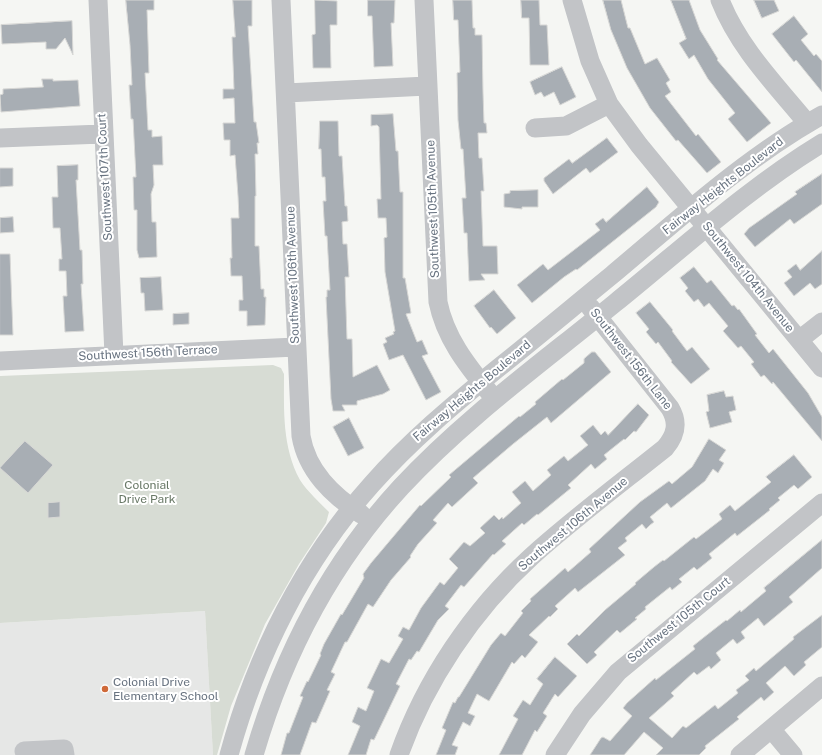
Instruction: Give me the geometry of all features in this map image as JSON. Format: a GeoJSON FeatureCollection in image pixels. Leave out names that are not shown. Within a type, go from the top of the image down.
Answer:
{"type":"FeatureCollection","features":[{"type":"Feature","properties":{"kind":"street","name":"Southwest 107th Court"},"geometry":{"type":"LineString","coordinates":[[98,0],[102,134],[114,355]]}},
{"type":"Feature","properties":{"kind":"street","name":"Southwest 106th Avenue"},"geometry":{"type":"LineString","coordinates":[[281,0],[300,431],[304,452],[309,463],[320,478],[352,508],[372,521]]}},
{"type":"Feature","properties":{"kind":"street","name":"Southwest 105th Avenue"},"geometry":{"type":"LineString","coordinates":[[424,0],[438,302],[445,326],[456,349],[496,401]]}},
{"type":"Feature","properties":{"kind":"street","name":"Southwest 104th Avenue"},"geometry":{"type":"LineString","coordinates":[[572,0],[590,61],[609,104],[639,145],[708,227],[822,368]]}},
{"type":"Feature","properties":{"kind":"street"},"geometry":{"type":"LineString","coordinates":[[720,0],[732,25],[751,56],[815,119]]}},
{"type":"Feature","properties":{"kind":"street"},"geometry":{"type":"LineString","coordinates":[[286,93],[427,86]]}},
{"type":"Feature","properties":{"kind":"street"},"geometry":{"type":"LineString","coordinates":[[535,128],[566,126],[609,104]]}},
{"type":"Feature","properties":{"kind":"street","name":"Fairway Heights Boulevard"},"geometry":{"type":"LineString","coordinates":[[229,755],[243,707],[273,633],[312,564],[352,508],[405,449],[438,418],[481,382],[692,209],[757,157],[815,119]]}},
{"type":"Feature","properties":{"kind":"street"},"geometry":{"type":"LineString","coordinates":[[0,138],[102,134]]}},
{"type":"Feature","properties":{"kind":"street","name":"Fairway Heights Boulevard"},"geometry":{"type":"LineString","coordinates":[[254,755],[276,686],[298,637],[333,574],[372,521],[427,460],[496,401],[766,180],[822,142]]}},
{"type":"Feature","properties":{"kind":"street","name":"Southwest 156th Lane"},"geometry":{"type":"LineString","coordinates":[[583,298],[667,404],[676,421]]}},
{"type":"Feature","properties":{"kind":"street"},"geometry":{"type":"LineString","coordinates":[[799,340],[822,322]]}},
{"type":"Feature","properties":{"kind":"street","name":"Southwest 156th Terrace"},"geometry":{"type":"LineString","coordinates":[[0,361],[296,347]]}},
{"type":"Feature","properties":{"kind":"street","name":"Southwest 106th Avenue"},"geometry":{"type":"LineString","coordinates":[[399,755],[410,725],[428,690],[447,658],[479,614],[531,558],[665,448],[675,433],[676,421]]}},
{"type":"Feature","properties":{"kind":"street","name":"Southwest 105th Court"},"geometry":{"type":"LineString","coordinates":[[555,755],[582,714],[618,672],[822,504]]}},
{"type":"Feature","properties":{"kind":"street"},"geometry":{"type":"LineString","coordinates":[[740,755],[772,730],[822,686]]}},
{"type":"Feature","properties":{"kind":"street"},"geometry":{"type":"LineString","coordinates":[[772,730],[793,755]]}},
{"type":"Feature","properties":{"kind":"street"},"geometry":{"type":"LineString","coordinates":[[24,751],[64,749],[65,755]]}},
{"type":"Feature","properties":{"kind":"shaded area","name":"Colonial Drive Elementary School"},"geometry":{"type":"Polygon","coordinates":[[[205,611],[213,755],[0,755],[0,623],[205,611]]]}},
{"type":"Feature","properties":{"kind":"green space","name":"Colonial Drive Park"},"geometry":{"type":"Polygon","coordinates":[[[273,365],[281,368],[284,374],[285,428],[294,467],[303,484],[329,512],[326,523],[299,564],[265,624],[231,706],[217,755],[213,755],[205,611],[0,623],[0,376],[273,365]]]}},
{"type":"Feature","properties":{"kind":"building"},"geometry":{"type":"Polygon","coordinates":[[[126,0],[154,0],[154,10],[147,10],[149,73],[145,73],[148,130],[152,130],[152,137],[162,136],[163,165],[153,165],[154,185],[151,194],[152,222],[156,222],[157,257],[139,258],[137,250],[137,210],[134,210],[133,177],[136,177],[133,119],[131,119],[129,85],[132,85],[126,0]]]}},
{"type":"Feature","properties":{"kind":"building"},"geometry":{"type":"Polygon","coordinates":[[[233,0],[252,0],[252,26],[248,26],[254,122],[256,122],[259,143],[257,143],[258,154],[255,154],[255,246],[259,246],[261,289],[264,289],[264,297],[266,297],[265,325],[247,326],[247,311],[239,311],[239,300],[243,300],[242,276],[231,276],[231,218],[239,218],[238,196],[235,155],[230,156],[230,140],[224,140],[223,123],[235,123],[234,98],[223,99],[223,89],[234,89],[232,37],[235,37],[233,0]]]}},
{"type":"Feature","properties":{"kind":"building"},"geometry":{"type":"Polygon","coordinates":[[[315,0],[337,1],[337,25],[330,25],[331,68],[313,68],[312,35],[315,34],[315,0]]]}},
{"type":"Feature","properties":{"kind":"building"},"geometry":{"type":"Polygon","coordinates":[[[368,0],[395,0],[394,23],[391,23],[393,66],[374,67],[372,16],[368,16],[368,0]]]}},
{"type":"Feature","properties":{"kind":"building"},"geometry":{"type":"Polygon","coordinates":[[[453,0],[472,0],[473,28],[475,28],[475,35],[482,35],[484,123],[486,123],[487,133],[478,133],[479,158],[482,158],[484,191],[481,191],[483,246],[497,246],[498,274],[481,274],[485,280],[469,281],[467,233],[464,233],[462,198],[466,198],[463,149],[461,149],[458,120],[457,73],[460,72],[458,20],[454,20],[453,0]]]}},
{"type":"Feature","properties":{"kind":"building"},"geometry":{"type":"Polygon","coordinates":[[[521,0],[539,0],[540,25],[547,25],[549,65],[530,65],[529,18],[522,18],[521,0]]]}},
{"type":"Feature","properties":{"kind":"building"},"geometry":{"type":"Polygon","coordinates":[[[603,0],[621,0],[628,28],[630,28],[645,64],[657,58],[670,80],[666,83],[671,92],[665,96],[696,136],[698,134],[721,162],[707,173],[678,140],[676,141],[650,108],[627,68],[611,30],[603,0]]]}},
{"type":"Feature","properties":{"kind":"building"},"geometry":{"type":"Polygon","coordinates":[[[671,0],[689,0],[700,30],[718,59],[717,60],[771,123],[747,142],[728,119],[735,113],[708,79],[694,55],[689,59],[679,43],[686,39],[671,0]]]}},
{"type":"Feature","properties":{"kind":"building"},"geometry":{"type":"Polygon","coordinates":[[[754,0],[774,0],[779,11],[762,18],[754,0]]]}},
{"type":"Feature","properties":{"kind":"building"},"geometry":{"type":"Polygon","coordinates":[[[794,16],[808,34],[801,40],[814,56],[816,54],[822,61],[822,92],[796,60],[794,62],[772,34],[794,16]]]}},
{"type":"Feature","properties":{"kind":"building"},"geometry":{"type":"Polygon","coordinates":[[[72,21],[73,55],[65,38],[56,49],[46,49],[46,42],[2,44],[1,25],[72,21]]]}},
{"type":"Feature","properties":{"kind":"building"},"geometry":{"type":"Polygon","coordinates":[[[562,67],[576,97],[560,105],[554,92],[544,97],[541,92],[535,95],[530,82],[562,67]]]}},
{"type":"Feature","properties":{"kind":"building"},"geometry":{"type":"Polygon","coordinates":[[[42,79],[53,79],[53,81],[78,80],[80,106],[1,112],[0,95],[3,94],[3,89],[43,87],[42,79]]]}},
{"type":"Feature","properties":{"kind":"building"},"geometry":{"type":"Polygon","coordinates":[[[393,114],[396,151],[398,151],[400,192],[403,192],[403,278],[405,278],[411,313],[406,314],[417,342],[422,340],[428,354],[422,356],[441,392],[426,400],[403,355],[389,360],[383,344],[387,342],[385,338],[394,334],[393,332],[395,331],[385,272],[384,238],[387,237],[386,218],[378,218],[377,199],[381,199],[379,127],[377,125],[371,126],[371,115],[393,114]]]}},
{"type":"Feature","properties":{"kind":"building"},"geometry":{"type":"Polygon","coordinates":[[[320,121],[338,121],[339,156],[342,156],[345,206],[347,206],[348,221],[342,222],[343,244],[347,244],[349,277],[345,277],[347,339],[352,339],[353,377],[377,365],[390,390],[383,394],[357,401],[357,405],[342,405],[345,411],[333,411],[331,399],[326,297],[327,290],[330,290],[327,236],[325,236],[323,201],[326,201],[325,177],[322,177],[321,149],[319,149],[320,121]]]}},
{"type":"Feature","properties":{"kind":"building"},"geometry":{"type":"Polygon","coordinates":[[[607,138],[618,152],[590,173],[586,168],[553,194],[544,181],[544,178],[569,159],[572,163],[607,138]]]}},
{"type":"Feature","properties":{"kind":"building"},"geometry":{"type":"Polygon","coordinates":[[[78,165],[78,180],[76,180],[80,250],[82,250],[83,284],[81,284],[84,331],[65,332],[63,296],[67,296],[66,271],[59,271],[59,259],[62,259],[60,228],[53,228],[52,197],[58,197],[57,166],[78,165]]]}},
{"type":"Feature","properties":{"kind":"building"},"geometry":{"type":"Polygon","coordinates":[[[0,168],[13,168],[13,186],[0,187],[0,168]]]}},
{"type":"Feature","properties":{"kind":"building"},"geometry":{"type":"Polygon","coordinates":[[[822,174],[822,204],[794,224],[790,219],[755,247],[744,234],[749,228],[797,194],[795,192],[822,174]]]}},
{"type":"Feature","properties":{"kind":"building"},"geometry":{"type":"Polygon","coordinates":[[[647,187],[659,202],[656,207],[577,270],[576,269],[564,277],[532,303],[517,285],[543,264],[548,270],[600,230],[595,224],[603,218],[606,222],[647,187]]]}},
{"type":"Feature","properties":{"kind":"building"},"geometry":{"type":"Polygon","coordinates":[[[538,190],[538,207],[522,207],[522,209],[504,207],[504,194],[510,193],[510,191],[538,190]]]}},
{"type":"Feature","properties":{"kind":"building"},"geometry":{"type":"Polygon","coordinates":[[[13,217],[14,232],[0,233],[0,218],[13,217]]]}},
{"type":"Feature","properties":{"kind":"building"},"geometry":{"type":"Polygon","coordinates":[[[822,251],[822,284],[815,289],[810,283],[794,296],[784,283],[792,277],[787,271],[796,264],[800,270],[822,251]]]}},
{"type":"Feature","properties":{"kind":"building"},"geometry":{"type":"Polygon","coordinates":[[[0,254],[10,254],[13,335],[0,335],[0,254]]]}},
{"type":"Feature","properties":{"kind":"building"},"geometry":{"type":"Polygon","coordinates":[[[694,267],[707,283],[711,280],[732,306],[734,305],[738,310],[739,309],[757,334],[755,335],[769,353],[773,349],[808,393],[822,417],[822,441],[773,382],[772,384],[764,375],[761,377],[751,364],[754,362],[741,346],[738,348],[723,331],[728,326],[709,303],[704,307],[698,299],[694,302],[685,291],[688,288],[680,278],[694,267]]]}},
{"type":"Feature","properties":{"kind":"building"},"geometry":{"type":"Polygon","coordinates":[[[161,277],[163,310],[145,311],[144,293],[141,293],[140,278],[161,277]]]}},
{"type":"Feature","properties":{"kind":"building"},"geometry":{"type":"Polygon","coordinates":[[[494,290],[516,318],[497,334],[491,327],[490,328],[474,306],[494,290]]]}},
{"type":"Feature","properties":{"kind":"building"},"geometry":{"type":"Polygon","coordinates":[[[650,302],[673,330],[672,331],[687,351],[692,347],[710,369],[691,384],[671,362],[672,361],[658,342],[656,344],[646,332],[649,329],[636,313],[650,302]]]}},
{"type":"Feature","properties":{"kind":"building"},"geometry":{"type":"Polygon","coordinates":[[[189,313],[189,324],[173,325],[173,314],[189,313]]]}},
{"type":"Feature","properties":{"kind":"building"},"geometry":{"type":"Polygon","coordinates":[[[592,352],[595,352],[611,372],[551,423],[547,417],[513,444],[473,478],[478,483],[452,507],[448,503],[433,520],[437,523],[418,544],[410,556],[411,557],[391,580],[373,607],[368,604],[347,642],[345,642],[331,672],[335,674],[327,690],[330,691],[316,723],[312,722],[300,755],[281,755],[287,733],[289,733],[303,697],[300,696],[321,655],[320,654],[324,644],[364,578],[363,574],[371,563],[420,505],[421,506],[451,477],[449,475],[519,416],[520,417],[536,404],[535,402],[562,379],[563,380],[584,363],[584,359],[592,352]]]}},
{"type":"Feature","properties":{"kind":"building"},"geometry":{"type":"Polygon","coordinates":[[[724,391],[726,397],[733,396],[736,410],[729,412],[732,422],[710,428],[706,412],[709,411],[707,395],[724,391]]]}},
{"type":"Feature","properties":{"kind":"building"},"geometry":{"type":"Polygon","coordinates":[[[638,404],[649,415],[636,432],[634,431],[625,440],[624,439],[604,455],[607,459],[595,469],[591,464],[568,485],[571,488],[538,515],[537,514],[524,525],[522,523],[502,541],[506,544],[494,555],[493,554],[464,587],[461,585],[445,606],[449,609],[438,620],[419,652],[417,651],[411,660],[409,659],[396,684],[400,686],[374,740],[371,739],[366,755],[348,755],[360,726],[352,722],[358,707],[366,711],[374,691],[367,688],[381,659],[389,663],[403,639],[398,636],[403,627],[409,630],[421,608],[440,582],[444,585],[458,568],[449,559],[464,542],[470,546],[485,533],[480,528],[494,515],[499,520],[502,517],[503,519],[521,503],[512,492],[525,481],[533,491],[551,475],[547,470],[564,456],[568,461],[588,445],[580,436],[593,425],[601,435],[605,431],[608,435],[638,404]]]}},
{"type":"Feature","properties":{"kind":"building"},"geometry":{"type":"Polygon","coordinates":[[[349,418],[364,448],[348,456],[333,427],[349,418]]]}},
{"type":"Feature","properties":{"kind":"building"},"geometry":{"type":"Polygon","coordinates":[[[709,439],[726,450],[719,460],[724,463],[718,473],[713,469],[705,481],[671,508],[667,503],[650,517],[654,522],[646,529],[642,524],[625,538],[627,541],[618,548],[625,555],[578,592],[575,588],[555,606],[558,609],[529,635],[538,642],[525,658],[522,655],[514,664],[512,662],[489,701],[477,694],[468,713],[475,716],[470,726],[463,722],[452,745],[458,747],[455,755],[436,755],[446,730],[442,728],[453,702],[455,703],[459,697],[491,645],[501,633],[505,636],[523,613],[521,611],[531,601],[530,599],[565,568],[568,572],[591,552],[589,549],[640,502],[669,481],[672,484],[692,467],[709,439]]]}},
{"type":"Feature","properties":{"kind":"building"},"geometry":{"type":"Polygon","coordinates":[[[25,441],[53,465],[28,493],[0,468],[25,441]]]}},
{"type":"Feature","properties":{"kind":"building"},"geometry":{"type":"Polygon","coordinates":[[[794,455],[812,477],[798,489],[794,485],[778,498],[780,500],[769,509],[770,510],[737,536],[735,533],[709,554],[712,558],[697,570],[694,567],[679,579],[682,582],[672,590],[670,587],[645,607],[646,609],[635,618],[637,619],[620,633],[617,630],[594,652],[597,655],[587,664],[567,644],[577,634],[579,636],[605,610],[654,567],[694,537],[696,539],[722,519],[719,514],[730,505],[735,511],[771,482],[766,477],[794,455]]]}},
{"type":"Feature","properties":{"kind":"building"},"geometry":{"type":"Polygon","coordinates":[[[60,502],[60,517],[48,518],[48,503],[60,502]]]}},
{"type":"Feature","properties":{"kind":"building"},"geometry":{"type":"Polygon","coordinates":[[[822,540],[822,568],[789,597],[793,602],[764,626],[758,618],[741,632],[745,638],[737,644],[733,639],[716,653],[721,660],[711,669],[709,666],[697,675],[694,672],[671,693],[674,696],[649,718],[672,738],[683,726],[686,728],[715,705],[718,709],[738,693],[736,690],[749,680],[745,676],[754,668],[756,671],[794,639],[793,637],[822,615],[822,647],[804,662],[806,665],[794,676],[785,666],[766,683],[774,692],[764,701],[761,697],[737,717],[739,719],[705,746],[706,748],[699,755],[656,755],[663,748],[644,732],[624,755],[590,755],[601,738],[603,737],[610,741],[632,716],[623,708],[627,703],[655,678],[656,680],[695,649],[693,646],[703,638],[740,610],[741,612],[766,591],[764,588],[822,540]]]}},
{"type":"Feature","properties":{"kind":"building"},"geometry":{"type":"Polygon","coordinates":[[[555,657],[577,676],[558,697],[555,694],[543,713],[547,716],[537,732],[535,730],[522,755],[499,755],[518,719],[513,716],[523,700],[530,705],[543,684],[537,679],[555,657]]]}},
{"type":"Feature","properties":{"kind":"place","name":"Colonial Drive Elementary School"},"geometry":{"type":"Point","coordinates":[105,689]}}]}
